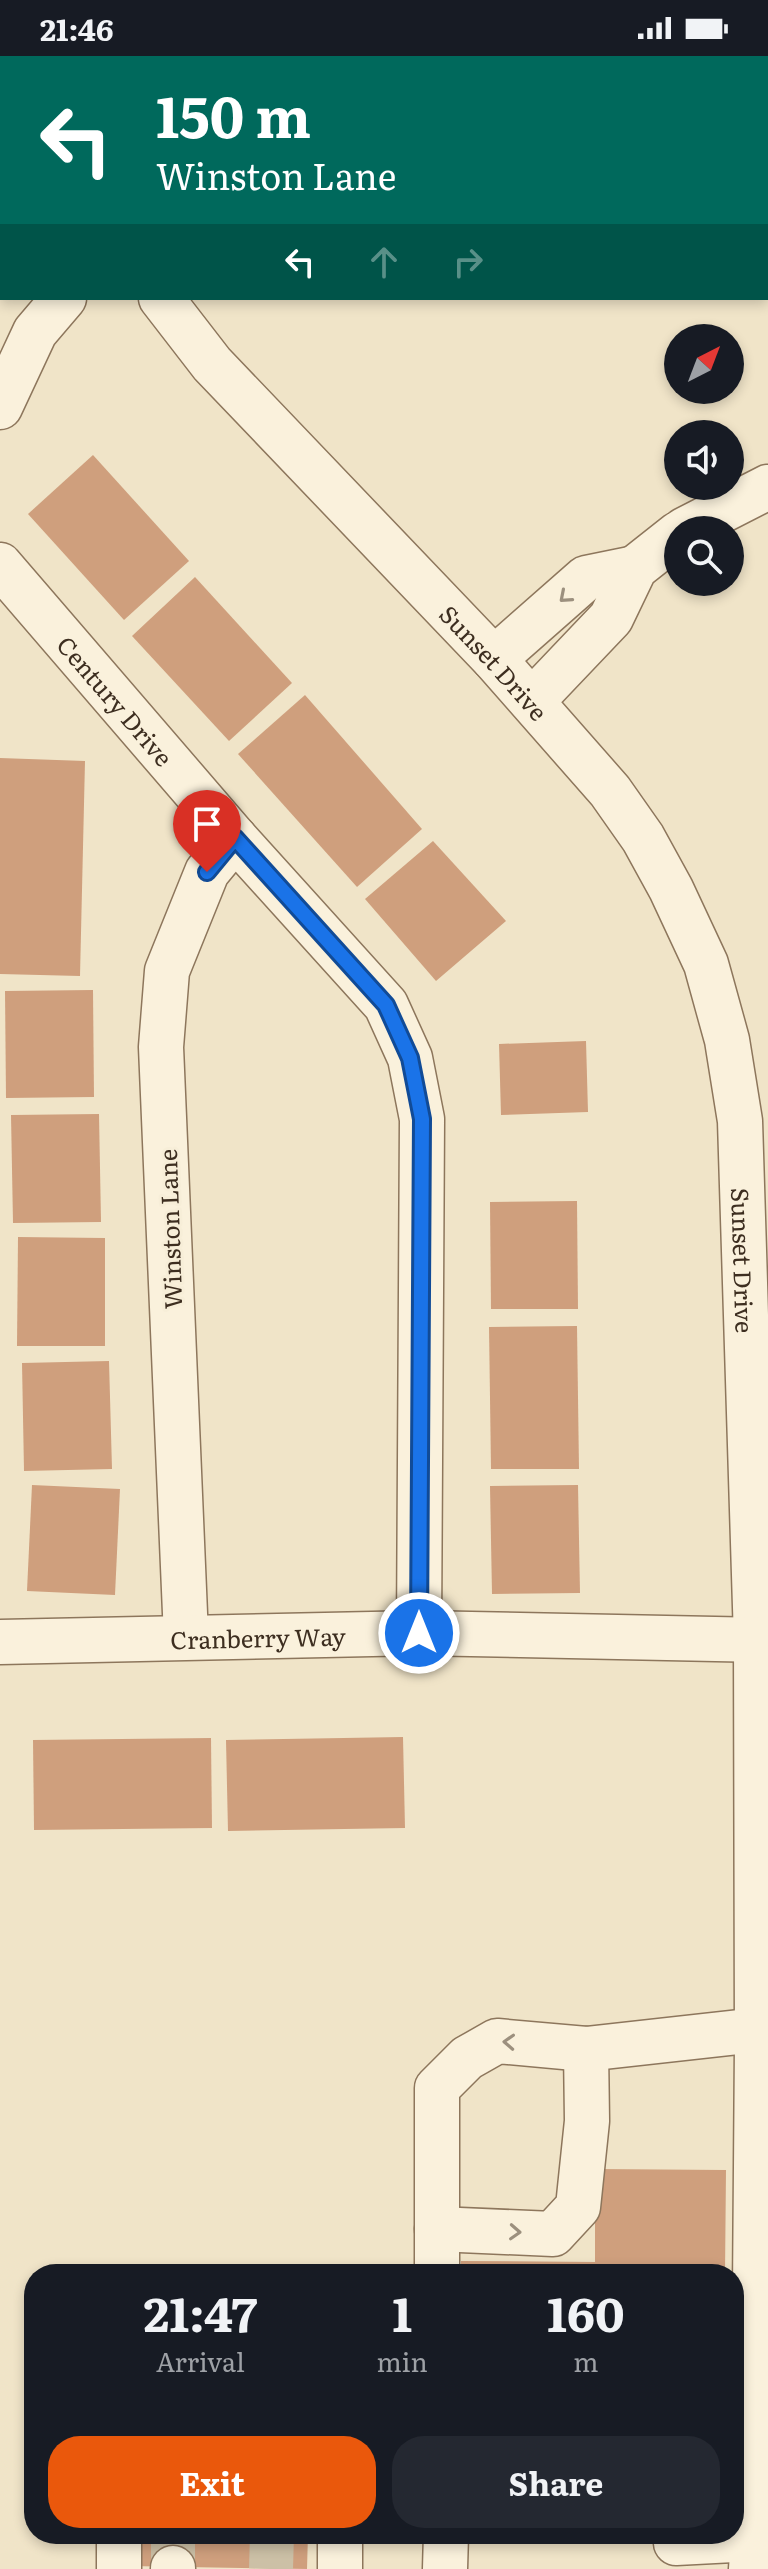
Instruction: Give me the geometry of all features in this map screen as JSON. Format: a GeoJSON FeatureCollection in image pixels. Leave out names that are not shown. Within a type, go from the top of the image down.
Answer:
{"type":"FeatureCollection","features":[{"type":"Feature","properties":{"kind":"street"},"geometry":{"type":"LineString","coordinates":[[0,407],[35,332],[62,300]]}},
{"type":"Feature","properties":{"kind":"street","name":"Sunset Drive"},"geometry":{"type":"LineString","coordinates":[[163,300],[212,364],[494,659],[610,791],[643,838],[671,889],[706,964],[727,1040],[740,1121],[762,1640],[757,2030],[762,2269],[752,2554]]}},
{"type":"Feature","properties":{"kind":"street"},"geometry":{"type":"LineString","coordinates":[[711,516],[768,487]]}},
{"type":"Feature","properties":{"kind":"street"},"geometry":{"type":"LineString","coordinates":[[532,701],[611,618],[635,568],[664,545]]}},
{"type":"Feature","properties":{"kind":"street","name":"Century Drive"},"geometry":{"type":"LineString","coordinates":[[0,565],[235,838],[386,1005],[410,1058],[422,1119],[419,1633]]}},
{"type":"Feature","properties":{"kind":"street"},"geometry":{"type":"LineString","coordinates":[[494,659],[586,578],[635,568]]}},
{"type":"Feature","properties":{"kind":"street","name":"Winston Lane"},"geometry":{"type":"LineString","coordinates":[[186,1637],[161,1047],[167,971],[207,872],[235,838]]}},
{"type":"Feature","properties":{"kind":"street","name":"Cranberry Way"},"geometry":{"type":"LineString","coordinates":[[0,1642],[419,1633],[762,1640]]}},
{"type":"Feature","properties":{"kind":"street"},"geometry":{"type":"LineString","coordinates":[[437,2264],[437,2088],[467,2058],[497,2041],[586,2049],[757,2030]]}},
{"type":"Feature","properties":{"kind":"street"},"geometry":{"type":"LineString","coordinates":[[437,2229],[553,2234],[578,2207],[587,2121],[586,2049]]}},
{"type":"Feature","properties":{"kind":"street"},"geometry":{"type":"LineString","coordinates":[[119,2544],[119,2569]]}},
{"type":"Feature","properties":{"kind":"street"},"geometry":{"type":"LineString","coordinates":[[340,2544],[340,2569]]}},
{"type":"Feature","properties":{"kind":"street"},"geometry":{"type":"LineString","coordinates":[[445,2569],[446,2544]]}},
{"type":"Feature","properties":{"kind":"street"},"geometry":{"type":"LineString","coordinates":[[676,2549],[752,2554]]}},
{"type":"Feature","properties":{"kind":"building"},"geometry":{"type":"Polygon","coordinates":[[[93,455],[189,561],[124,620],[28,514],[93,455]]]}},
{"type":"Feature","properties":{"kind":"building"},"geometry":{"type":"Polygon","coordinates":[[[195,577],[292,683],[229,741],[132,636],[195,577]]]}},
{"type":"Feature","properties":{"kind":"building"},"geometry":{"type":"Polygon","coordinates":[[[305,695],[422,829],[357,887],[238,754],[305,695]]]}},
{"type":"Feature","properties":{"kind":"building"},"geometry":{"type":"Polygon","coordinates":[[[0,758],[85,761],[80,976],[0,974],[0,758]]]}},
{"type":"Feature","properties":{"kind":"building"},"geometry":{"type":"Polygon","coordinates":[[[433,841],[506,921],[436,981],[365,899],[433,841]]]}},
{"type":"Feature","properties":{"kind":"building"},"geometry":{"type":"Polygon","coordinates":[[[93,990],[94,1097],[6,1098],[5,991],[93,990]]]}},
{"type":"Feature","properties":{"kind":"building"},"geometry":{"type":"Polygon","coordinates":[[[586,1041],[588,1112],[501,1115],[499,1044],[586,1041]]]}},
{"type":"Feature","properties":{"kind":"building"},"geometry":{"type":"Polygon","coordinates":[[[99,1114],[101,1222],[13,1223],[11,1115],[99,1114]]]}},
{"type":"Feature","properties":{"kind":"building"},"geometry":{"type":"Polygon","coordinates":[[[577,1201],[578,1309],[491,1309],[490,1202],[577,1201]]]}},
{"type":"Feature","properties":{"kind":"building"},"geometry":{"type":"Polygon","coordinates":[[[18,1237],[105,1238],[105,1346],[17,1346],[18,1237]]]}},
{"type":"Feature","properties":{"kind":"building"},"geometry":{"type":"Polygon","coordinates":[[[577,1326],[579,1469],[491,1469],[489,1327],[577,1326]]]}},
{"type":"Feature","properties":{"kind":"building"},"geometry":{"type":"Polygon","coordinates":[[[109,1361],[112,1469],[24,1471],[22,1363],[109,1361]]]}},
{"type":"Feature","properties":{"kind":"building"},"geometry":{"type":"Polygon","coordinates":[[[32,1485],[120,1489],[115,1595],[27,1591],[32,1485]]]}},
{"type":"Feature","properties":{"kind":"building"},"geometry":{"type":"Polygon","coordinates":[[[578,1485],[580,1593],[492,1594],[490,1486],[578,1485]]]}},
{"type":"Feature","properties":{"kind":"building"},"geometry":{"type":"Polygon","coordinates":[[[403,1737],[405,1828],[228,1831],[226,1740],[403,1737]]]}},
{"type":"Feature","properties":{"kind":"building"},"geometry":{"type":"Polygon","coordinates":[[[211,1738],[212,1828],[34,1830],[33,1740],[211,1738]]]}},
{"type":"Feature","properties":{"kind":"building"},"geometry":{"type":"Polygon","coordinates":[[[595,2169],[726,2170],[725,2264],[461,2264],[461,2261],[595,2262],[595,2169]]]}},
{"type":"Feature","properties":{"kind":"building"},"geometry":{"type":"Polygon","coordinates":[[[130,2544],[308,2544],[307,2569],[129,2566],[130,2544]]]}},
{"type":"Feature","properties":{"kind":"tunnel"},"geometry":{"type":"LineString","coordinates":[[173,2544],[173,2568]]}},
{"type":"Feature","properties":{"kind":"tunnel"},"geometry":{"type":"LineString","coordinates":[[271,2569],[272,2544]]}},
{"type":"Feature","properties":{"kind":"route"},"geometry":{"type":"LineString","coordinates":[[207,872],[235,838],[386,1005],[410,1058],[422,1119],[419,1633]]}}]}
